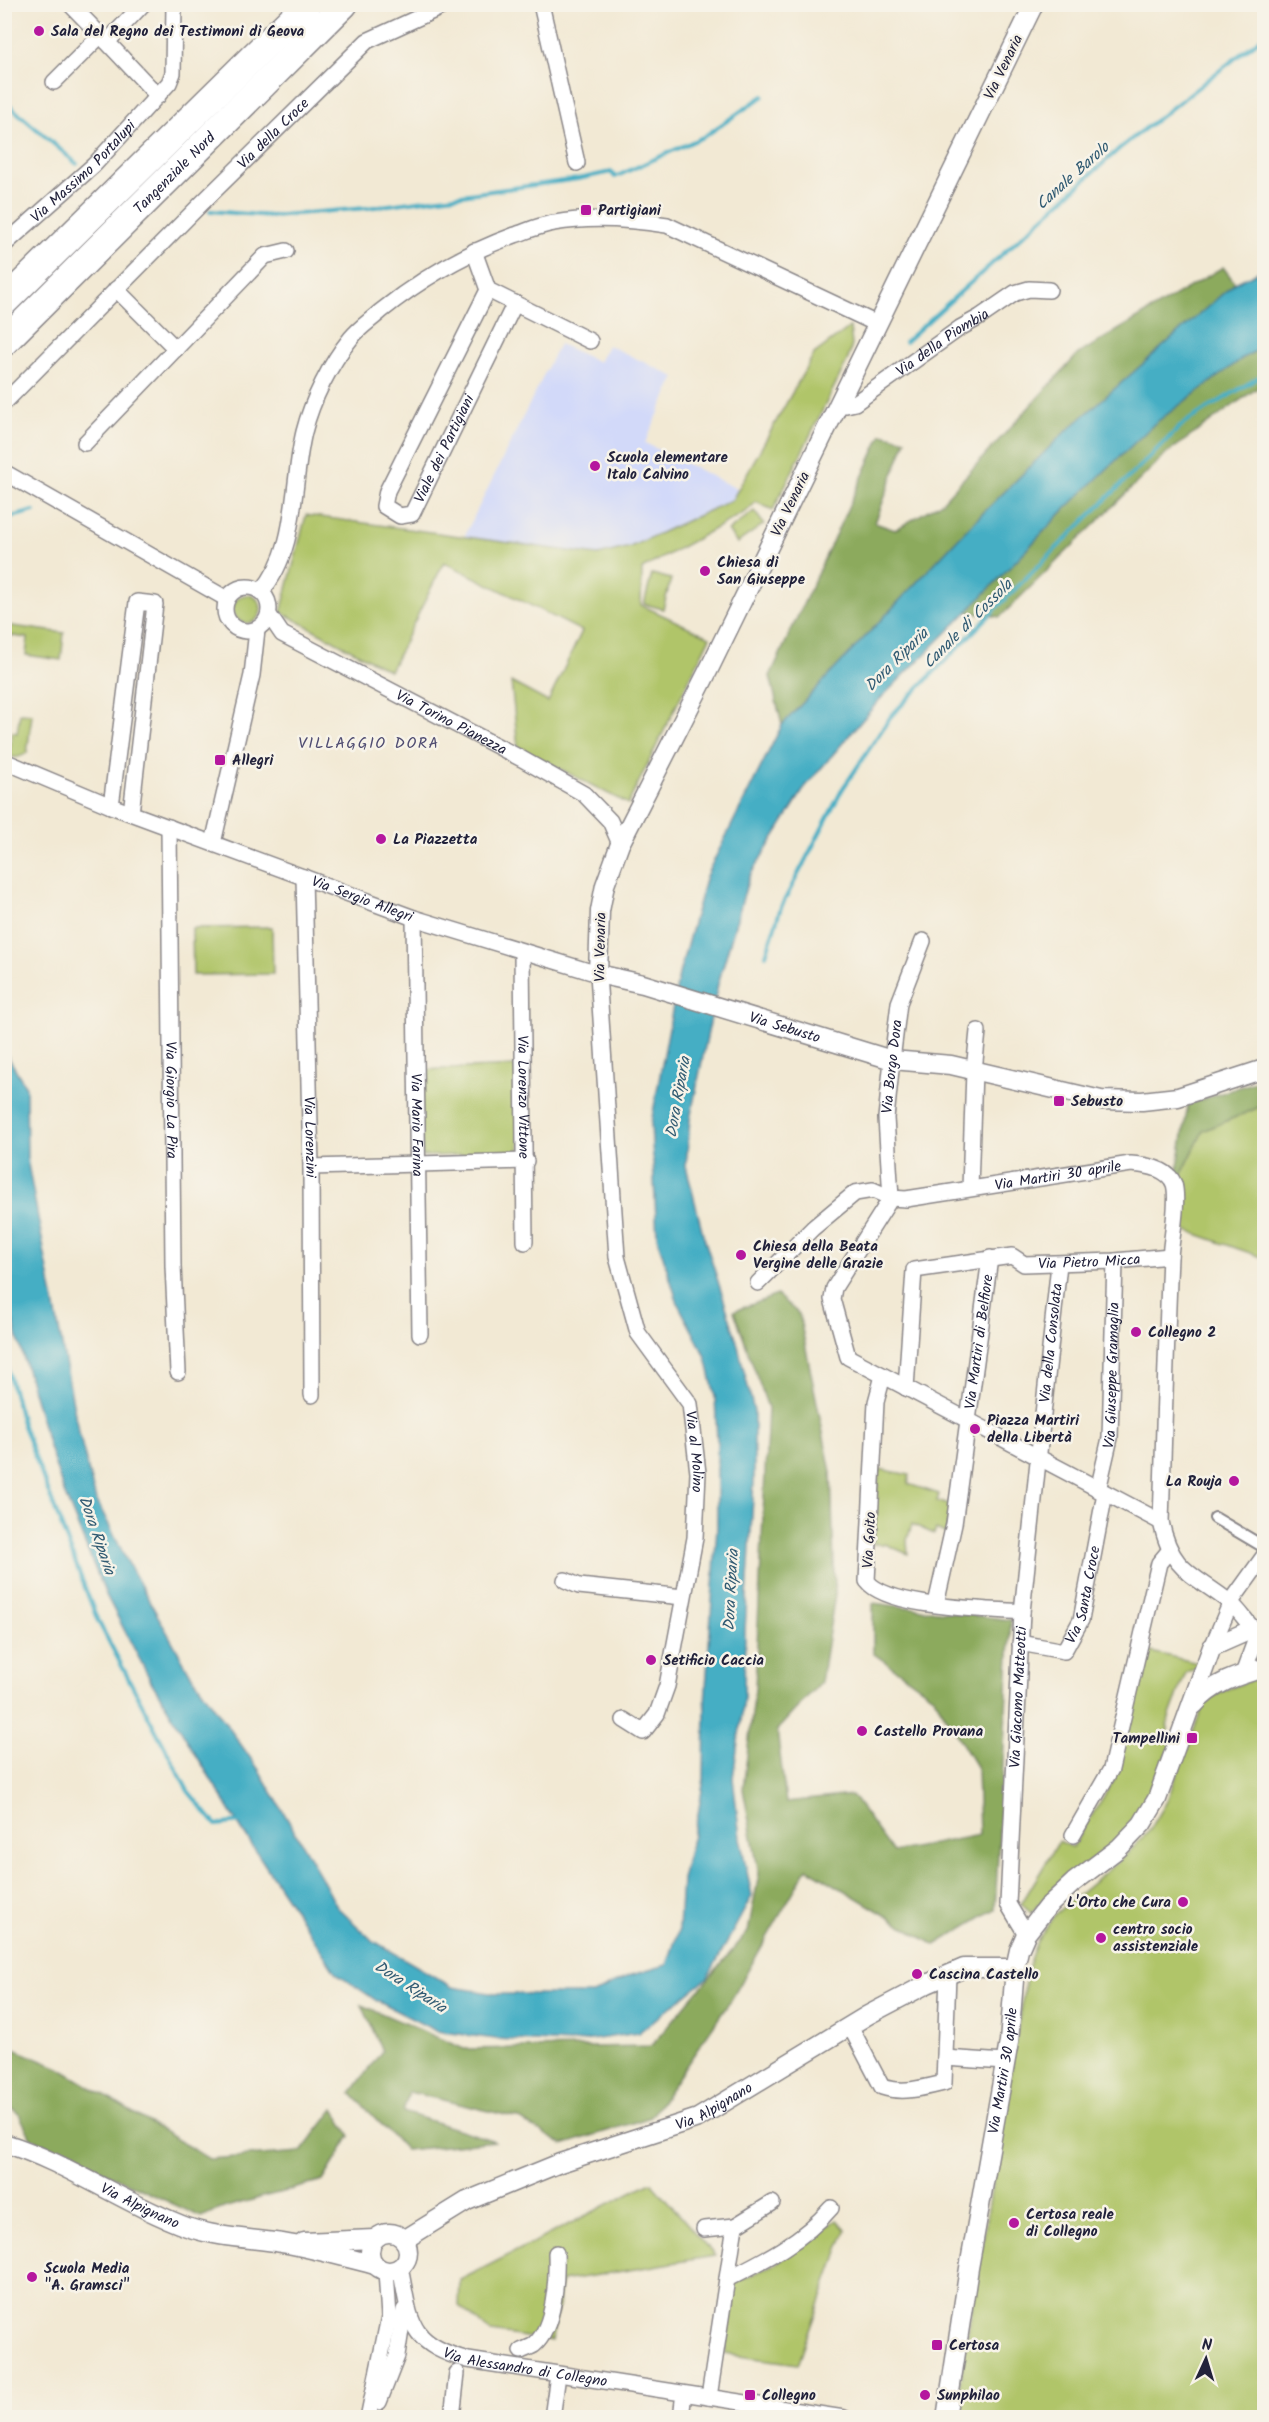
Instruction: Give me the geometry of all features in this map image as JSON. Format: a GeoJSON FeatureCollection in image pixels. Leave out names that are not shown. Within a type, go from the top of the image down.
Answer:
{"type":"FeatureCollection","features":[{"type":"Feature","properties":{"kind":"highway","name":"Tangenziale Nord"},"geometry":{"type":"LineString","coordinates":[[4,302],[306,4]]}},
{"type":"Feature","properties":{"kind":"highway","name":"Tangenziale Nord"},"geometry":{"type":"LineString","coordinates":[[4,342],[344,4]]}},
{"type":"Feature","properties":{"kind":"street"},"geometry":{"type":"LineString","coordinates":[[70,4],[158,96]]}},
{"type":"Feature","properties":{"kind":"street"},"geometry":{"type":"LineString","coordinates":[[54,82],[143,4]]}},
{"type":"Feature","properties":{"kind":"street","name":"Via Massimo Portalupi"},"geometry":{"type":"LineString","coordinates":[[4,245],[94,165],[169,83],[173,73],[174,4]]}},
{"type":"Feature","properties":{"kind":"street","name":"Via della Croce"},"geometry":{"type":"LineString","coordinates":[[4,403],[116,289],[367,42],[448,4]]}},
{"type":"Feature","properties":{"kind":"street"},"geometry":{"type":"LineString","coordinates":[[541,4],[577,163]]}},
{"type":"Feature","properties":{"kind":"street","name":"Via Venaria"},"geometry":{"type":"LineString","coordinates":[[611,1160],[598,974],[600,911],[604,885],[620,844],[1034,4]]}},
{"type":"Feature","properties":{"kind":"street"},"geometry":{"type":"LineString","coordinates":[[269,615],[264,624],[249,630],[232,627],[226,619],[224,609],[227,599],[233,592],[242,587],[252,587],[261,592],[272,579],[282,556],[294,506],[304,430],[327,376],[355,334],[396,299],[443,267],[474,251],[552,223],[573,220],[618,219],[667,225],[877,324]]}},
{"type":"Feature","properties":{"kind":"street"},"geometry":{"type":"LineString","coordinates":[[85,443],[265,256],[286,251]]}},
{"type":"Feature","properties":{"kind":"street"},"geometry":{"type":"LineString","coordinates":[[474,251],[488,290],[590,341]]}},
{"type":"Feature","properties":{"kind":"street"},"geometry":{"type":"LineString","coordinates":[[116,289],[176,349]]}},
{"type":"Feature","properties":{"kind":"street","name":"Via della Piombia"},"geometry":{"type":"LineString","coordinates":[[839,403],[846,405],[855,403],[960,328],[1015,294],[1029,289],[1049,290]]}},
{"type":"Feature","properties":{"kind":"street","name":"Viale dei Partigiani"},"geometry":{"type":"LineString","coordinates":[[488,290],[387,491],[384,506],[400,516],[412,514],[514,303]]}},
{"type":"Feature","properties":{"kind":"street"},"geometry":{"type":"LineString","coordinates":[[4,472],[227,599]]}},
{"type":"Feature","properties":{"kind":"street","name":"Via Torino Pianezza"},"geometry":{"type":"LineString","coordinates":[[261,592],[267,598],[269,615],[282,634],[522,759],[584,794],[610,821],[620,844]]}},
{"type":"Feature","properties":{"kind":"street"},"geometry":{"type":"LineString","coordinates":[[111,806],[137,602],[155,604],[131,813]]}},
{"type":"Feature","properties":{"kind":"street"},"geometry":{"type":"LineString","coordinates":[[213,843],[252,675],[253,659],[249,630]]}},
{"type":"Feature","properties":{"kind":"street","name":"Via Sergio Allegri"},"geometry":{"type":"LineString","coordinates":[[4,761],[111,806],[414,918],[598,974]]}},
{"type":"Feature","properties":{"kind":"street","name":"Via Giorgio La Pira"},"geometry":{"type":"LineString","coordinates":[[169,827],[173,1266],[178,1372]]}},
{"type":"Feature","properties":{"kind":"street","name":"Via Lorenzini"},"geometry":{"type":"LineString","coordinates":[[304,877],[311,1167],[312,1395]]}},
{"type":"Feature","properties":{"kind":"street","name":"Via Mario Farina"},"geometry":{"type":"LineString","coordinates":[[414,918],[420,1334]]}},
{"type":"Feature","properties":{"kind":"street","name":"Via Borgo Dora"},"geometry":{"type":"LineString","coordinates":[[891,1198],[886,1118],[899,1003],[923,941]]}},
{"type":"Feature","properties":{"kind":"street","name":"Via Lorenzo Vittone"},"geometry":{"type":"LineString","coordinates":[[522,952],[526,1161],[525,1242]]}},
{"type":"Feature","properties":{"kind":"street","name":"Via Sebusto"},"geometry":{"type":"LineString","coordinates":[[598,974],[643,984],[892,1060],[936,1063],[1101,1100],[1142,1101],[1178,1096],[1264,1069]]}},
{"type":"Feature","properties":{"kind":"street"},"geometry":{"type":"LineString","coordinates":[[970,1188],[974,1071],[978,1031]]}},
{"type":"Feature","properties":{"kind":"street","name":"Via al Molino"},"geometry":{"type":"LineString","coordinates":[[611,1160],[617,1257],[638,1333],[690,1404],[698,1473],[695,1538],[667,1686],[657,1714],[643,1732],[624,1720]]}},
{"type":"Feature","properties":{"kind":"street"},"geometry":{"type":"LineString","coordinates":[[311,1167],[526,1161]]}},
{"type":"Feature","properties":{"kind":"street","name":"Via Martiri 30 aprile"},"geometry":{"type":"LineString","coordinates":[[758,1283],[813,1228],[855,1193],[873,1190],[891,1198],[906,1199],[1131,1164],[1149,1165],[1166,1174],[1174,1184],[1175,1200],[1170,1256],[1161,1522],[1169,1551]]}},
{"type":"Feature","properties":{"kind":"street"},"geometry":{"type":"LineString","coordinates":[[891,1198],[834,1288],[832,1299],[848,1357],[1161,1522]]}},
{"type":"Feature","properties":{"kind":"street","name":"Via Pietro Micca"},"geometry":{"type":"LineString","coordinates":[[906,1388],[914,1270],[1012,1256],[1024,1264],[1059,1264],[1170,1256]]}},
{"type":"Feature","properties":{"kind":"street","name":"Via Martiri di Belfiore"},"geometry":{"type":"LineString","coordinates":[[936,1604],[954,1524],[990,1258]]}},
{"type":"Feature","properties":{"kind":"street","name":"Via Giuseppe Gramaglia"},"geometry":{"type":"LineString","coordinates":[[1101,1491],[1110,1438],[1115,1261]]}},
{"type":"Feature","properties":{"kind":"street","name":"Via della Consolata"},"geometry":{"type":"LineString","coordinates":[[1038,1458],[1059,1264]]}},
{"type":"Feature","properties":{"kind":"street","name":"Via Goito"},"geometry":{"type":"LineString","coordinates":[[883,1376],[876,1402],[867,1581],[871,1587],[884,1594],[913,1602],[1022,1612]]}},
{"type":"Feature","properties":{"kind":"street","name":"Via Giacomo Matteotti"},"geometry":{"type":"LineString","coordinates":[[1026,1934],[1008,1904],[1022,1612],[1038,1458]]}},
{"type":"Feature","properties":{"kind":"street","name":"Via Santa Croce"},"geometry":{"type":"LineString","coordinates":[[1020,1643],[1064,1651],[1081,1620],[1101,1491]]}},
{"type":"Feature","properties":{"kind":"street"},"geometry":{"type":"LineString","coordinates":[[1215,1518],[1264,1547]]}},
{"type":"Feature","properties":{"kind":"street"},"geometry":{"type":"LineString","coordinates":[[1073,1835],[1111,1769],[1159,1563],[1169,1551],[1179,1566],[1231,1602],[1258,1634]]}},
{"type":"Feature","properties":{"kind":"street","name":"Via Martiri 30 aprile"},"geometry":{"type":"LineString","coordinates":[[946,2418],[1005,2062],[1015,1968],[1026,1934],[1047,1907],[1074,1882],[1119,1848],[1142,1824],[1157,1799],[1212,1647],[1231,1602],[1264,1556]]}},
{"type":"Feature","properties":{"kind":"street"},"geometry":{"type":"LineString","coordinates":[[565,1580],[579,1586],[683,1597]]}},
{"type":"Feature","properties":{"kind":"street"},"geometry":{"type":"LineString","coordinates":[[1212,1647],[1258,1634]]}},
{"type":"Feature","properties":{"kind":"street"},"geometry":{"type":"LineString","coordinates":[[1243,1674],[1258,1634]]}},
{"type":"Feature","properties":{"kind":"street","name":"Via Martiri 30 aprile"},"geometry":{"type":"LineString","coordinates":[[1191,1708],[1210,1689],[1243,1674],[1264,1668]]}},
{"type":"Feature","properties":{"kind":"street","name":"Via Alpignano"},"geometry":{"type":"LineString","coordinates":[[404,2240],[467,2201],[560,2163],[698,2118],[850,2026],[927,1984],[964,1968],[1015,1968]]}},
{"type":"Feature","properties":{"kind":"street"},"geometry":{"type":"LineString","coordinates":[[850,2026],[882,2088],[919,2090],[944,2083],[948,1975]]}},
{"type":"Feature","properties":{"kind":"street"},"geometry":{"type":"LineString","coordinates":[[945,2058],[1005,2062]]}},
{"type":"Feature","properties":{"kind":"street","name":"Via Alpignano"},"geometry":{"type":"LineString","coordinates":[[4,2143],[47,2160],[161,2217],[219,2237],[282,2243],[374,2239]]}},
{"type":"Feature","properties":{"kind":"street"},"geometry":{"type":"LineString","coordinates":[[705,2229],[735,2226],[772,2203]]}},
{"type":"Feature","properties":{"kind":"street"},"geometry":{"type":"LineString","coordinates":[[727,2279],[764,2261],[798,2239],[815,2227],[831,2208]]}},
{"type":"Feature","properties":{"kind":"street"},"geometry":{"type":"LineString","coordinates":[[709,2397],[735,2226]]}},
{"type":"Feature","properties":{"kind":"street"},"geometry":{"type":"LineString","coordinates":[[369,2418],[389,2317],[387,2268],[370,2251],[374,2239],[388,2232],[399,2235],[404,2240],[408,2252],[405,2262],[387,2268]]}},
{"type":"Feature","properties":{"kind":"street","name":"Via Alpignano"},"geometry":{"type":"LineString","coordinates":[[282,2243],[387,2268]]}},
{"type":"Feature","properties":{"kind":"street"},"geometry":{"type":"LineString","coordinates":[[521,2351],[534,2344],[548,2323],[554,2294],[556,2253]]}},
{"type":"Feature","properties":{"kind":"street","name":"Via Alessandro di Collegno"},"geometry":{"type":"LineString","coordinates":[[387,2268],[406,2297],[409,2318],[416,2332],[448,2355],[844,2418]]}},
{"type":"Feature","properties":{"kind":"street"},"geometry":{"type":"LineString","coordinates":[[369,2418],[379,2402],[397,2356],[406,2297]]}},
{"type":"Feature","properties":{"kind":"street"},"geometry":{"type":"LineString","coordinates":[[452,2418],[457,2373]]}},
{"type":"Feature","properties":{"kind":"street"},"geometry":{"type":"LineString","coordinates":[[552,2418],[557,2382]]}},
{"type":"Feature","properties":{"kind":"street"},"geometry":{"type":"LineString","coordinates":[[681,2418],[683,2402]]}},
{"type":"Feature","properties":{"kind":"shaded area","name":"Scuola elementare Italo Calvino"},"geometry":{"type":"Polygon","coordinates":[[[559,344],[599,362],[608,345],[675,377],[645,443],[737,489],[732,500],[630,547],[598,555],[464,537],[559,344]]]}},
{"type":"Feature","properties":{"kind":"green space"},"geometry":{"type":"Polygon","coordinates":[[[1223,267],[1235,283],[1062,435],[968,528],[782,725],[770,676],[882,434],[906,440],[875,523],[895,530],[942,502],[1078,354],[1223,267]]]}},
{"type":"Feature","properties":{"kind":"green space"},"geometry":{"type":"Polygon","coordinates":[[[850,327],[852,345],[848,359],[773,510],[756,502],[747,511],[642,569],[641,605],[710,637],[628,804],[518,747],[511,682],[548,702],[582,631],[444,562],[390,671],[281,612],[306,515],[598,555],[630,547],[732,500],[814,354],[850,327]]]}},
{"type":"Feature","properties":{"kind":"green space"},"geometry":{"type":"Polygon","coordinates":[[[1264,346],[1264,383],[1166,454],[1000,617],[967,612],[1064,510],[1154,424],[1243,358],[1264,346]]]}},
{"type":"Feature","properties":{"kind":"green space"},"geometry":{"type":"Polygon","coordinates":[[[754,511],[764,524],[737,543],[728,531],[754,511]]]}},
{"type":"Feature","properties":{"kind":"green space"},"geometry":{"type":"Polygon","coordinates":[[[652,574],[671,579],[663,609],[644,604],[652,574]]]}},
{"type":"Feature","properties":{"kind":"green space"},"geometry":{"type":"Polygon","coordinates":[[[247,595],[257,599],[261,609],[257,619],[247,623],[237,619],[233,609],[237,599],[247,595]]]}},
{"type":"Feature","properties":{"kind":"green space"},"geometry":{"type":"Polygon","coordinates":[[[5,625],[64,633],[61,660],[26,655],[28,638],[5,635],[5,625]]]}},
{"type":"Feature","properties":{"kind":"green space"},"geometry":{"type":"Polygon","coordinates":[[[20,713],[32,714],[27,753],[14,757],[9,756],[12,732],[17,733],[20,713]]]}},
{"type":"Feature","properties":{"kind":"green space"},"geometry":{"type":"Polygon","coordinates":[[[272,927],[273,974],[193,975],[192,928],[272,927]]]}},
{"type":"Feature","properties":{"kind":"green space"},"geometry":{"type":"Polygon","coordinates":[[[517,1066],[520,1154],[422,1156],[420,1070],[517,1066]]]}},
{"type":"Feature","properties":{"kind":"green space"},"geometry":{"type":"Polygon","coordinates":[[[1264,1079],[1264,1105],[1203,1131],[1178,1182],[1178,1166],[1188,1104],[1264,1079]]]}},
{"type":"Feature","properties":{"kind":"green space"},"geometry":{"type":"Polygon","coordinates":[[[1264,1105],[1264,1258],[1179,1228],[1178,1182],[1203,1131],[1264,1105]]]}},
{"type":"Feature","properties":{"kind":"green space"},"geometry":{"type":"Polygon","coordinates":[[[777,1295],[799,1314],[831,1472],[835,1594],[821,1682],[777,1730],[786,1802],[852,1795],[893,1852],[979,1835],[977,1768],[934,1697],[873,1653],[873,1603],[1011,1620],[995,1909],[935,1945],[807,1868],[731,2000],[651,2117],[563,2145],[518,2118],[409,2092],[403,2112],[495,2141],[406,2150],[351,2093],[382,2051],[362,2005],[464,2049],[651,2046],[748,1932],[759,1874],[743,1789],[755,1689],[768,1408],[734,1311],[777,1295]]]}},
{"type":"Feature","properties":{"kind":"green space"},"geometry":{"type":"Polygon","coordinates":[[[879,1469],[910,1475],[908,1484],[939,1494],[937,1501],[952,1506],[947,1534],[936,1529],[934,1534],[912,1524],[907,1540],[908,1554],[885,1544],[873,1544],[879,1469]]]}},
{"type":"Feature","properties":{"kind":"green space"},"geometry":{"type":"Polygon","coordinates":[[[1147,1651],[1198,1663],[1196,1669],[1186,1672],[1167,1723],[1171,1746],[1136,1819],[1111,1845],[1044,1899],[1031,1913],[1021,1904],[1059,1841],[1072,1847],[1114,1780],[1147,1651]]]}},
{"type":"Feature","properties":{"kind":"green space"},"geometry":{"type":"Polygon","coordinates":[[[1264,1675],[1264,2417],[954,2418],[1024,1989],[1037,1941],[1055,1914],[1124,1857],[1150,1830],[1166,1803],[1204,1703],[1223,1691],[1264,1675]]]}},
{"type":"Feature","properties":{"kind":"green space"},"geometry":{"type":"Polygon","coordinates":[[[5,2045],[59,2068],[209,2159],[301,2152],[334,2109],[350,2136],[323,2181],[226,2207],[201,2217],[31,2138],[19,2114],[5,2105],[5,2045]]]}},
{"type":"Feature","properties":{"kind":"green space"},"geometry":{"type":"Polygon","coordinates":[[[651,2182],[715,2256],[562,2281],[552,2341],[491,2332],[459,2306],[460,2280],[651,2182]]]}},
{"type":"Feature","properties":{"kind":"green space"},"geometry":{"type":"Polygon","coordinates":[[[837,2220],[846,2230],[798,2364],[725,2354],[734,2284],[776,2263],[837,2220]]]}},
{"type":"Feature","properties":{"kind":"water","name":"Dora Riparia"},"geometry":{"type":"Polygon","coordinates":[[[1264,269],[1264,346],[1243,358],[1154,424],[1064,510],[882,697],[806,786],[749,877],[718,984],[690,1119],[686,1166],[703,1234],[736,1338],[754,1411],[754,1481],[745,1630],[744,1699],[733,1778],[740,1838],[752,1896],[708,1977],[638,2033],[570,2043],[496,2039],[436,2031],[377,2001],[336,1973],[244,1833],[152,1683],[106,1595],[65,1495],[5,1293],[4,1050],[26,1087],[27,1159],[77,1425],[95,1497],[126,1559],[190,1673],[259,1770],[337,1907],[372,1940],[452,1987],[496,1994],[593,1994],[628,1976],[667,1965],[679,1929],[682,1879],[704,1778],[705,1703],[717,1527],[717,1441],[715,1396],[706,1357],[678,1304],[657,1237],[651,1123],[679,974],[706,876],[782,725],[968,528],[1062,435],[1235,283],[1264,269]]]}},
{"type":"Feature","properties":{"kind":"waterway","name":"Canale Barolo"},"geometry":{"type":"LineString","coordinates":[[905,342],[1120,148],[1264,36]]}},
{"type":"Feature","properties":{"kind":"waterway"},"geometry":{"type":"LineString","coordinates":[[210,211],[271,216],[367,208],[578,179],[611,172],[615,177],[705,136],[763,96]]}},
{"type":"Feature","properties":{"kind":"waterway"},"geometry":{"type":"LineString","coordinates":[[4,101],[77,164]]}},
{"type":"Feature","properties":{"kind":"waterway","name":"Canale di Cossola"},"geometry":{"type":"LineString","coordinates":[[766,955],[781,907],[842,790],[891,716],[1019,585],[1184,423],[1264,374]]}},
{"type":"Feature","properties":{"kind":"waterway","name":"Canale Barolo"},"geometry":{"type":"LineString","coordinates":[[4,519],[34,511]]}},
{"type":"Feature","properties":{"kind":"waterway"},"geometry":{"type":"LineString","coordinates":[[4,1356],[22,1423],[97,1619],[188,1791],[216,1825],[241,1822]]}},
{"type":"Feature","properties":{"kind":"place","name":"Sala del Regno dei Testimoni di Geova"},"geometry":{"type":"Point","coordinates":[39,31]}},
{"type":"Feature","properties":{"kind":"place","name":"Partigiani"},"geometry":{"type":"Point","coordinates":[586,210]}},
{"type":"Feature","properties":{"kind":"place","name":"Scuola elementare Italo Calvino"},"geometry":{"type":"Point","coordinates":[595,466]}},
{"type":"Feature","properties":{"kind":"place","name":"Chiesa di San Giuseppe"},"geometry":{"type":"Point","coordinates":[705,571]}},
{"type":"Feature","properties":{"kind":"place","name":"Allegri"},"geometry":{"type":"Point","coordinates":[220,760]}},
{"type":"Feature","properties":{"kind":"place","name":"La Piazzetta"},"geometry":{"type":"Point","coordinates":[381,839]}},
{"type":"Feature","properties":{"kind":"place","name":"Sebusto"},"geometry":{"type":"Point","coordinates":[1059,1101]}},
{"type":"Feature","properties":{"kind":"place","name":"Chiesa della Beata Vergine delle Grazie"},"geometry":{"type":"Point","coordinates":[741,1255]}},
{"type":"Feature","properties":{"kind":"place","name":"Collegno 2"},"geometry":{"type":"Point","coordinates":[1136,1332]}},
{"type":"Feature","properties":{"kind":"place","name":"Piazza Martiri della Libertà"},"geometry":{"type":"Point","coordinates":[975,1429]}},
{"type":"Feature","properties":{"kind":"place","name":"La Rouja"},"geometry":{"type":"Point","coordinates":[1234,1481]}},
{"type":"Feature","properties":{"kind":"place","name":"Setificio Caccia"},"geometry":{"type":"Point","coordinates":[651,1660]}},
{"type":"Feature","properties":{"kind":"place","name":"Castello Provana"},"geometry":{"type":"Point","coordinates":[862,1731]}},
{"type":"Feature","properties":{"kind":"place","name":"Tampellini"},"geometry":{"type":"Point","coordinates":[1192,1738]}},
{"type":"Feature","properties":{"kind":"place","name":"L'Orto che Cura"},"geometry":{"type":"Point","coordinates":[1183,1902]}},
{"type":"Feature","properties":{"kind":"place","name":"centro socio assistenziale"},"geometry":{"type":"Point","coordinates":[1101,1938]}},
{"type":"Feature","properties":{"kind":"place","name":"Cascina Castello"},"geometry":{"type":"Point","coordinates":[917,1974]}},
{"type":"Feature","properties":{"kind":"place","name":"Certosa reale di Collegno"},"geometry":{"type":"Point","coordinates":[1014,2223]}},
{"type":"Feature","properties":{"kind":"place","name":"Scuola Media \"A. Gramsci\""},"geometry":{"type":"Point","coordinates":[32,2277]}},
{"type":"Feature","properties":{"kind":"place","name":"Certosa"},"geometry":{"type":"Point","coordinates":[937,2345]}},
{"type":"Feature","properties":{"kind":"place","name":"Collegno"},"geometry":{"type":"Point","coordinates":[750,2395]}},
{"type":"Feature","properties":{"kind":"place","name":"Sunphilao"},"geometry":{"type":"Point","coordinates":[925,2395]}},
{"type":"Feature","properties":{"kind":"district","name":"VILLAGGIO DORA"},"geometry":{"type":"Point","coordinates":[369,742]}}]}
